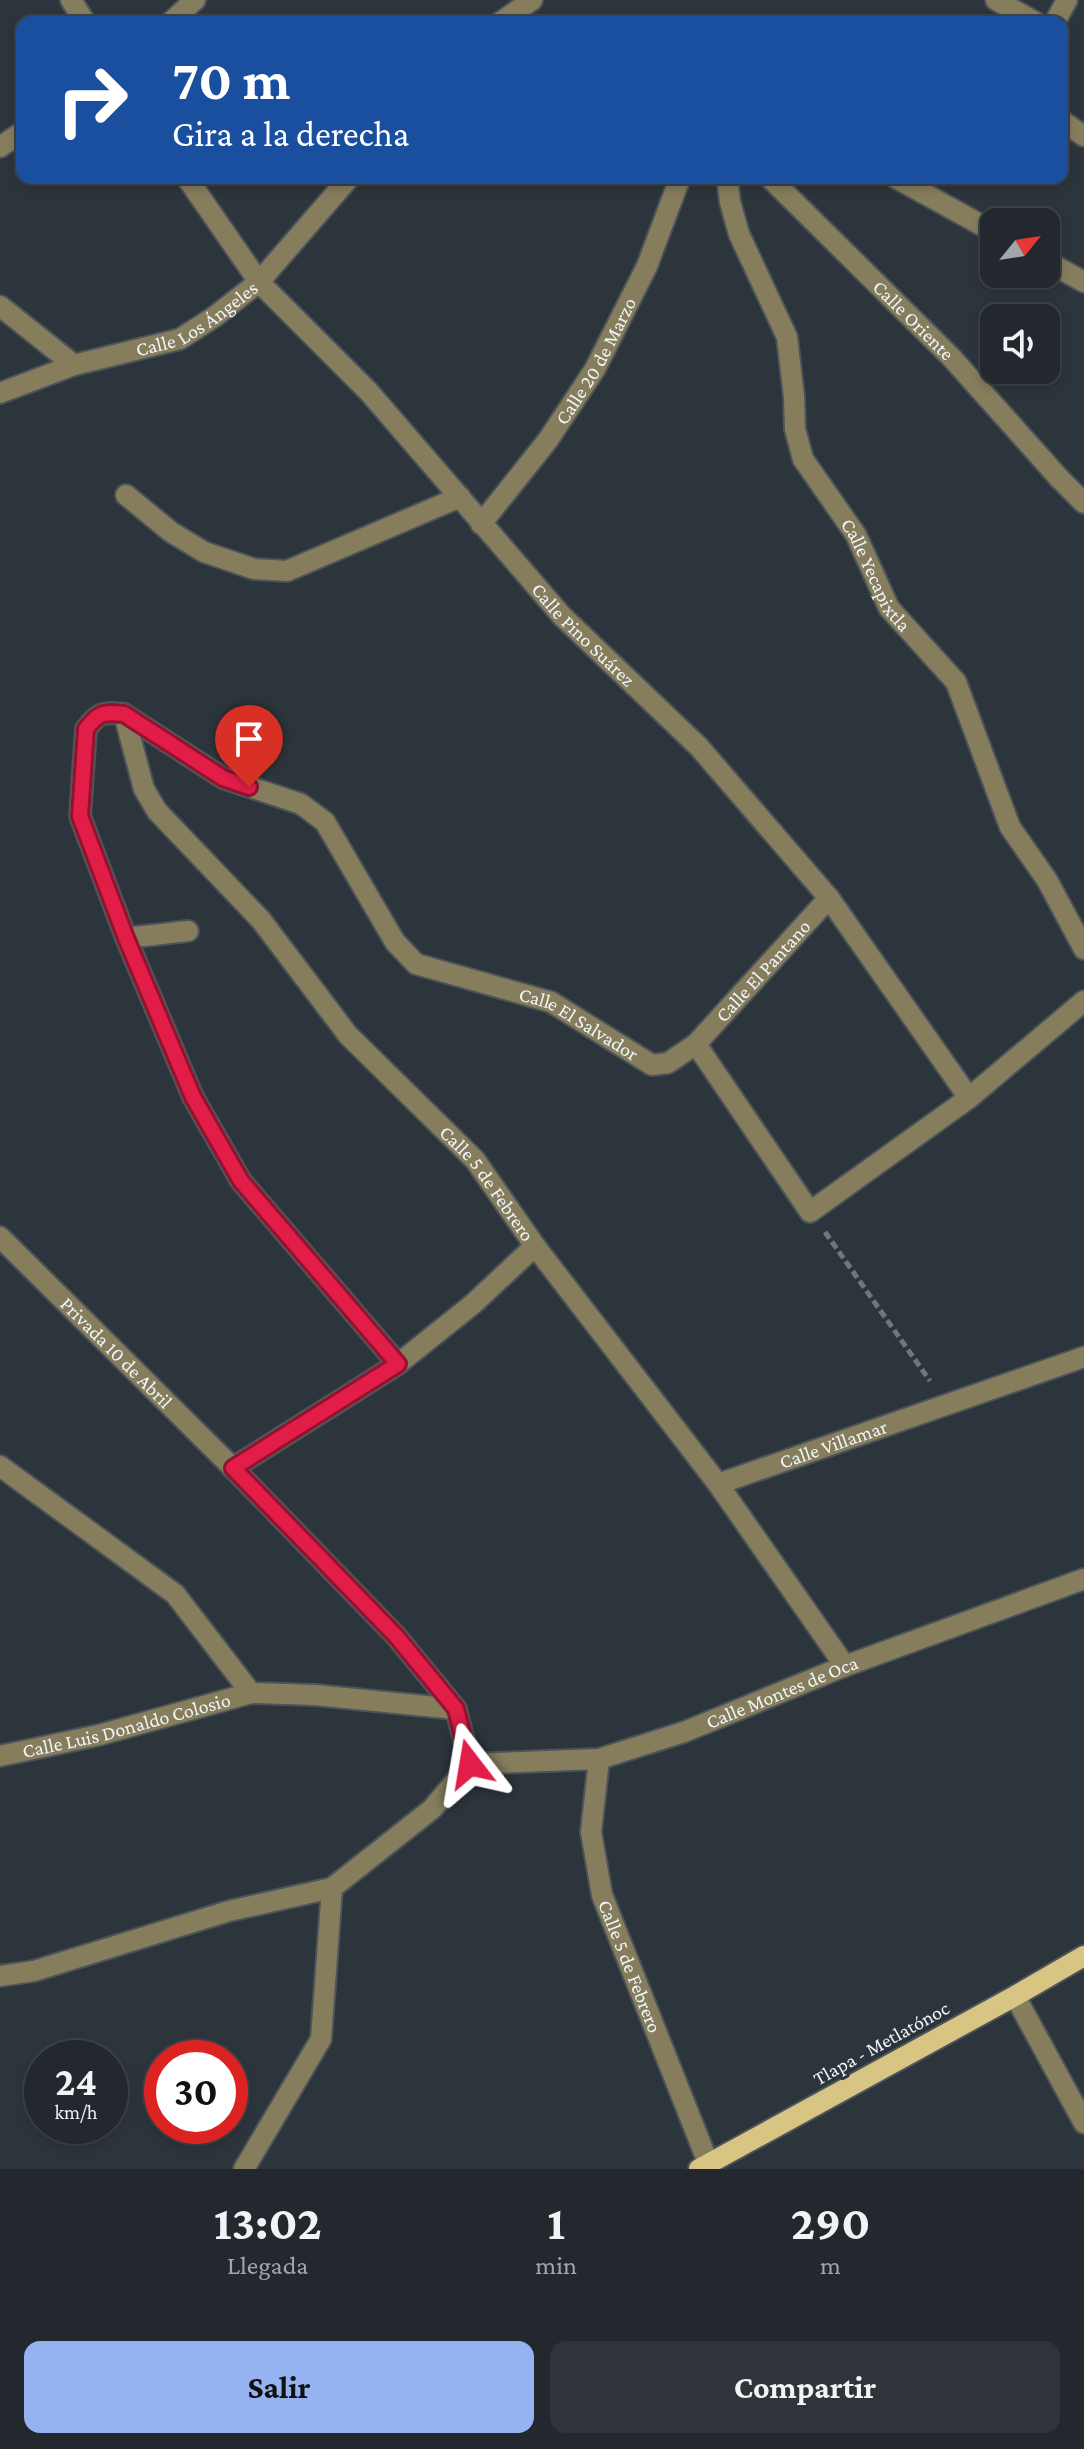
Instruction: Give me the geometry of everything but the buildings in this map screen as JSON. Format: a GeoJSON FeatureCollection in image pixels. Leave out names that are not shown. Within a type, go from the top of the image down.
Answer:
{"type":"FeatureCollection","features":[{"type":"Feature","properties":{"kind":"main road","name":"Tlapa - Metlatónoc"},"geometry":{"type":"LineString","coordinates":[[704,2167],[1084,1956]]}},
{"type":"Feature","properties":{"kind":"street"},"geometry":{"type":"LineString","coordinates":[[178,16],[195,0]]}},
{"type":"Feature","properties":{"kind":"street"},"geometry":{"type":"LineString","coordinates":[[509,16],[532,0]]}},
{"type":"Feature","properties":{"kind":"street"},"geometry":{"type":"LineString","coordinates":[[996,0],[1024,16]]}},
{"type":"Feature","properties":{"kind":"street","name":"Calle Pino Suárez"},"geometry":{"type":"LineString","coordinates":[[191,184],[259,282],[369,392],[562,616],[699,747],[829,898],[969,1098]]}},
{"type":"Feature","properties":{"kind":"street","name":"Calle Los Ángeles"},"geometry":{"type":"LineString","coordinates":[[0,393],[74,365],[180,339],[259,282],[344,184]]}},
{"type":"Feature","properties":{"kind":"street","name":"Calle 20 de Marzo"},"geometry":{"type":"LineString","coordinates":[[481,524],[548,440],[595,369],[647,266],[678,184]]}},
{"type":"Feature","properties":{"kind":"street","name":"Calle Yecapixtla"},"geometry":{"type":"LineString","coordinates":[[728,184],[739,234],[787,337],[795,429],[803,459],[856,535],[889,608],[956,682],[1010,827],[1047,880],[1084,949]]}},
{"type":"Feature","properties":{"kind":"street","name":"Calle Oriente"},"geometry":{"type":"LineString","coordinates":[[776,184],[951,357],[1084,503]]}},
{"type":"Feature","properties":{"kind":"street"},"geometry":{"type":"LineString","coordinates":[[907,184],[980,224]]}},
{"type":"Feature","properties":{"kind":"street"},"geometry":{"type":"LineString","coordinates":[[1060,269],[1084,282]]}},
{"type":"Feature","properties":{"kind":"street"},"geometry":{"type":"LineString","coordinates":[[0,306],[74,365]]}},
{"type":"Feature","properties":{"kind":"street"},"geometry":{"type":"LineString","coordinates":[[126,495],[171,532],[204,552],[254,569],[287,571],[460,497]]}},
{"type":"Feature","properties":{"kind":"street"},"geometry":{"type":"LineString","coordinates":[[124,714],[105,712],[86,729],[80,816],[126,938],[193,1097],[241,1181],[398,1364]]}},
{"type":"Feature","properties":{"kind":"street","name":"Calle El Salvador"},"geometry":{"type":"LineString","coordinates":[[124,714],[223,778],[301,804],[325,822],[395,942],[416,964],[551,1002],[652,1065],[668,1063],[696,1044]]}},
{"type":"Feature","properties":{"kind":"street","name":"Calle 5 de Febrero"},"geometry":{"type":"LineString","coordinates":[[124,714],[144,789],[157,811],[261,920],[348,1035],[475,1160],[535,1246],[718,1484],[845,1666]]}},
{"type":"Feature","properties":{"kind":"street","name":"Calle El Pantano"},"geometry":{"type":"LineString","coordinates":[[696,1044],[829,898]]}},
{"type":"Feature","properties":{"kind":"street"},"geometry":{"type":"LineString","coordinates":[[126,938],[188,931]]}},
{"type":"Feature","properties":{"kind":"street"},"geometry":{"type":"LineString","coordinates":[[696,1044],[810,1212],[969,1098],[1084,1001]]}},
{"type":"Feature","properties":{"kind":"street","name":"Privada 10 de Abril"},"geometry":{"type":"LineString","coordinates":[[0,1237],[233,1468],[396,1636],[456,1709]]}},
{"type":"Feature","properties":{"kind":"street"},"geometry":{"type":"LineString","coordinates":[[233,1468],[398,1364],[473,1304],[535,1246]]}},
{"type":"Feature","properties":{"kind":"street","name":"Calle Villamar"},"geometry":{"type":"LineString","coordinates":[[718,1484],[1084,1357]]}},
{"type":"Feature","properties":{"kind":"street"},"geometry":{"type":"LineString","coordinates":[[0,1466],[175,1594],[251,1693]]}},
{"type":"Feature","properties":{"kind":"street","name":"Calle Montes de Oca"},"geometry":{"type":"LineString","coordinates":[[470,1764],[599,1759],[684,1732],[845,1666],[1084,1579]]}},
{"type":"Feature","properties":{"kind":"street","name":"Calle Luis Donaldo Colosio"},"geometry":{"type":"LineString","coordinates":[[0,1756],[99,1735],[251,1693],[315,1695],[456,1709]]}},
{"type":"Feature","properties":{"kind":"street"},"geometry":{"type":"LineString","coordinates":[[0,1976],[34,1971],[229,1911],[332,1888],[432,1809],[470,1764],[456,1709]]}},
{"type":"Feature","properties":{"kind":"street","name":"Calle 5 de Febrero"},"geometry":{"type":"LineString","coordinates":[[599,1759],[591,1832],[602,1895],[704,2167]]}},
{"type":"Feature","properties":{"kind":"street"},"geometry":{"type":"LineString","coordinates":[[244,2169],[321,2039],[332,1888]]}},
{"type":"Feature","properties":{"kind":"street"},"geometry":{"type":"LineString","coordinates":[[1015,1996],[1084,2123]]}},
{"type":"Feature","properties":{"kind":"path"},"geometry":{"type":"LineString","coordinates":[[810,1212],[947,1405]]}},
{"type":"Feature","properties":{"kind":"route"},"geometry":{"type":"LineString","coordinates":[[249,787],[223,778],[124,714],[105,712],[86,729],[80,816],[126,938],[193,1097],[241,1181],[398,1364],[233,1468],[396,1636],[456,1709],[470,1764]]}}]}
